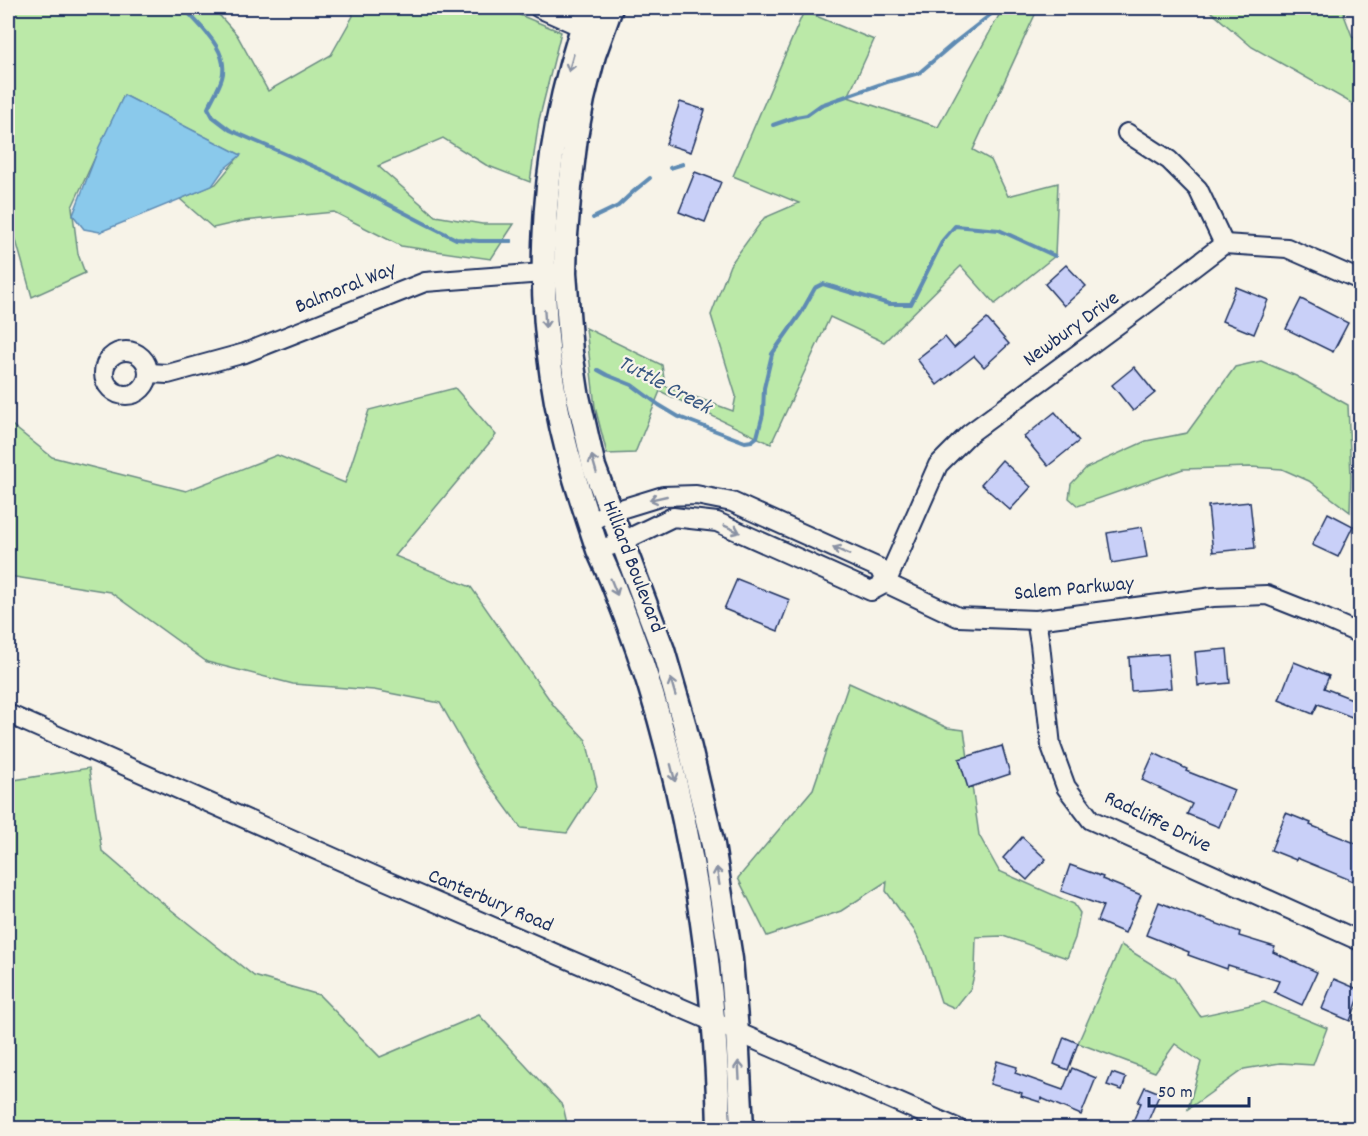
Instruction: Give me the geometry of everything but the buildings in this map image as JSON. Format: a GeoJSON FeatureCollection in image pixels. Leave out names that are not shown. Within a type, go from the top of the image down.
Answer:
{"type":"FeatureCollection","features":[{"type":"Feature","properties":{"kind":"main road","name":"Hilliard Boulevard"},"geometry":{"type":"LineString","coordinates":[[611,8],[591,23],[566,235],[554,273],[548,355],[563,437],[598,550],[616,590],[646,673],[685,819],[709,970],[718,1075],[719,1128]]}},
{"type":"Feature","properties":{"kind":"main road","name":"Hilliard Boulevard"},"geometry":{"type":"LineString","coordinates":[[554,273],[594,467],[663,650],[684,723],[713,845],[730,959],[737,1032],[742,1128]]}},
{"type":"Feature","properties":{"kind":"street"},"geometry":{"type":"LineString","coordinates":[[539,8],[591,23]]}},
{"type":"Feature","properties":{"kind":"street"},"geometry":{"type":"LineString","coordinates":[[1127,133],[1169,160],[1198,189],[1224,244],[1287,248],[1360,280]]}},
{"type":"Feature","properties":{"kind":"street","name":"Newbury Drive"},"geometry":{"type":"LineString","coordinates":[[886,584],[938,465],[969,434],[1224,244]]}},
{"type":"Feature","properties":{"kind":"street","name":"Balmoral Way"},"geometry":{"type":"LineString","coordinates":[[149,373],[168,374],[245,353],[424,282],[554,273]]}},
{"type":"Feature","properties":{"kind":"street"},"geometry":{"type":"LineString","coordinates":[[588,521],[663,496],[696,495],[732,502],[879,568],[886,584]]}},
{"type":"Feature","properties":{"kind":"street","name":"Salem Parkway"},"geometry":{"type":"LineString","coordinates":[[598,550],[673,518],[717,522],[871,591],[886,584],[958,617],[1036,620],[1213,597],[1267,595],[1360,634]]}},
{"type":"Feature","properties":{"kind":"street","name":"Radcliffe Drive"},"geometry":{"type":"LineString","coordinates":[[1036,620],[1051,746],[1066,787],[1091,820],[1360,941]]}},
{"type":"Feature","properties":{"kind":"street","name":"Canterbury Road"},"geometry":{"type":"LineString","coordinates":[[8,714],[957,1128]]}},
{"type":"Feature","properties":{"kind":"green space"},"geometry":{"type":"Polygon","coordinates":[[[8,8],[213,8],[237,35],[268,91],[331,55],[353,16],[351,8],[503,8],[561,32],[539,120],[530,182],[486,165],[443,138],[378,166],[435,216],[482,224],[514,224],[491,259],[401,246],[334,212],[243,221],[213,228],[180,199],[216,184],[240,155],[124,95],[72,207],[78,254],[85,273],[32,297],[8,212],[8,8]]]}},
{"type":"Feature","properties":{"kind":"green space"},"geometry":{"type":"Polygon","coordinates":[[[1003,8],[1038,8],[973,150],[991,160],[1008,196],[1058,183],[1055,256],[995,304],[961,266],[884,342],[830,317],[771,444],[660,391],[635,453],[607,454],[595,407],[586,328],[662,365],[665,386],[733,411],[736,396],[711,315],[730,265],[764,218],[799,203],[733,176],[804,11],[874,40],[848,97],[938,127],[1003,8]]]}},
{"type":"Feature","properties":{"kind":"green space"},"geometry":{"type":"Polygon","coordinates":[[[1202,8],[1345,8],[1344,15],[1352,36],[1360,39],[1360,108],[1252,47],[1210,11],[1202,8]]]}},
{"type":"Feature","properties":{"kind":"green space"},"geometry":{"type":"Polygon","coordinates":[[[1261,361],[1296,376],[1348,405],[1350,512],[1309,481],[1282,469],[1251,467],[1183,469],[1078,506],[1069,498],[1071,484],[1086,468],[1146,441],[1187,433],[1235,367],[1261,361]]]}},
{"type":"Feature","properties":{"kind":"green space"},"geometry":{"type":"Polygon","coordinates":[[[455,388],[496,435],[395,556],[471,587],[554,706],[586,740],[597,786],[567,833],[521,828],[478,769],[440,703],[374,690],[293,684],[207,662],[110,592],[8,575],[8,422],[52,457],[186,491],[277,455],[345,483],[369,410],[455,388]]]}},
{"type":"Feature","properties":{"kind":"green space"},"geometry":{"type":"Polygon","coordinates":[[[849,683],[948,728],[964,730],[979,835],[999,871],[1074,904],[1080,913],[1075,938],[1067,958],[1003,936],[976,937],[975,971],[971,988],[955,1008],[941,1002],[925,952],[914,930],[886,891],[887,881],[841,911],[767,936],[738,878],[813,789],[849,683]]]}},
{"type":"Feature","properties":{"kind":"green space"},"geometry":{"type":"Polygon","coordinates":[[[89,768],[102,851],[254,976],[319,995],[380,1057],[479,1015],[563,1106],[568,1128],[8,1128],[8,1050],[10,1043],[8,1041],[8,781],[89,768]]]}},
{"type":"Feature","properties":{"kind":"green space"},"geometry":{"type":"Polygon","coordinates":[[[1121,945],[1174,978],[1200,1016],[1264,1002],[1327,1028],[1313,1065],[1280,1063],[1244,1069],[1188,1109],[1201,1062],[1175,1044],[1155,1072],[1078,1043],[1121,945]]]}},
{"type":"Feature","properties":{"kind":"water"},"geometry":{"type":"Polygon","coordinates":[[[124,95],[241,155],[224,169],[212,186],[100,232],[84,229],[73,215],[99,147],[124,95]]]}},
{"type":"Feature","properties":{"kind":"waterway","name":"Tuttle Creek"},"geometry":{"type":"LineString","coordinates":[[184,8],[212,40],[222,58],[222,78],[208,108],[213,117],[230,130],[322,170],[456,239],[511,241]]}},
{"type":"Feature","properties":{"kind":"waterway"},"geometry":{"type":"LineString","coordinates":[[773,125],[807,115],[821,105],[919,73],[999,8]]}},
{"type":"Feature","properties":{"kind":"waterway"},"geometry":{"type":"LineString","coordinates":[[670,168],[683,164]]}},
{"type":"Feature","properties":{"kind":"waterway"},"geometry":{"type":"LineString","coordinates":[[593,218],[618,206],[650,178]]}},
{"type":"Feature","properties":{"kind":"waterway","name":"Tuttle Creek"},"geometry":{"type":"LineString","coordinates":[[598,370],[632,385],[679,417],[745,442],[752,441],[757,437],[763,414],[764,388],[772,354],[801,313],[815,288],[823,284],[889,304],[911,304],[943,240],[955,226],[999,230],[1055,256]]}}]}
